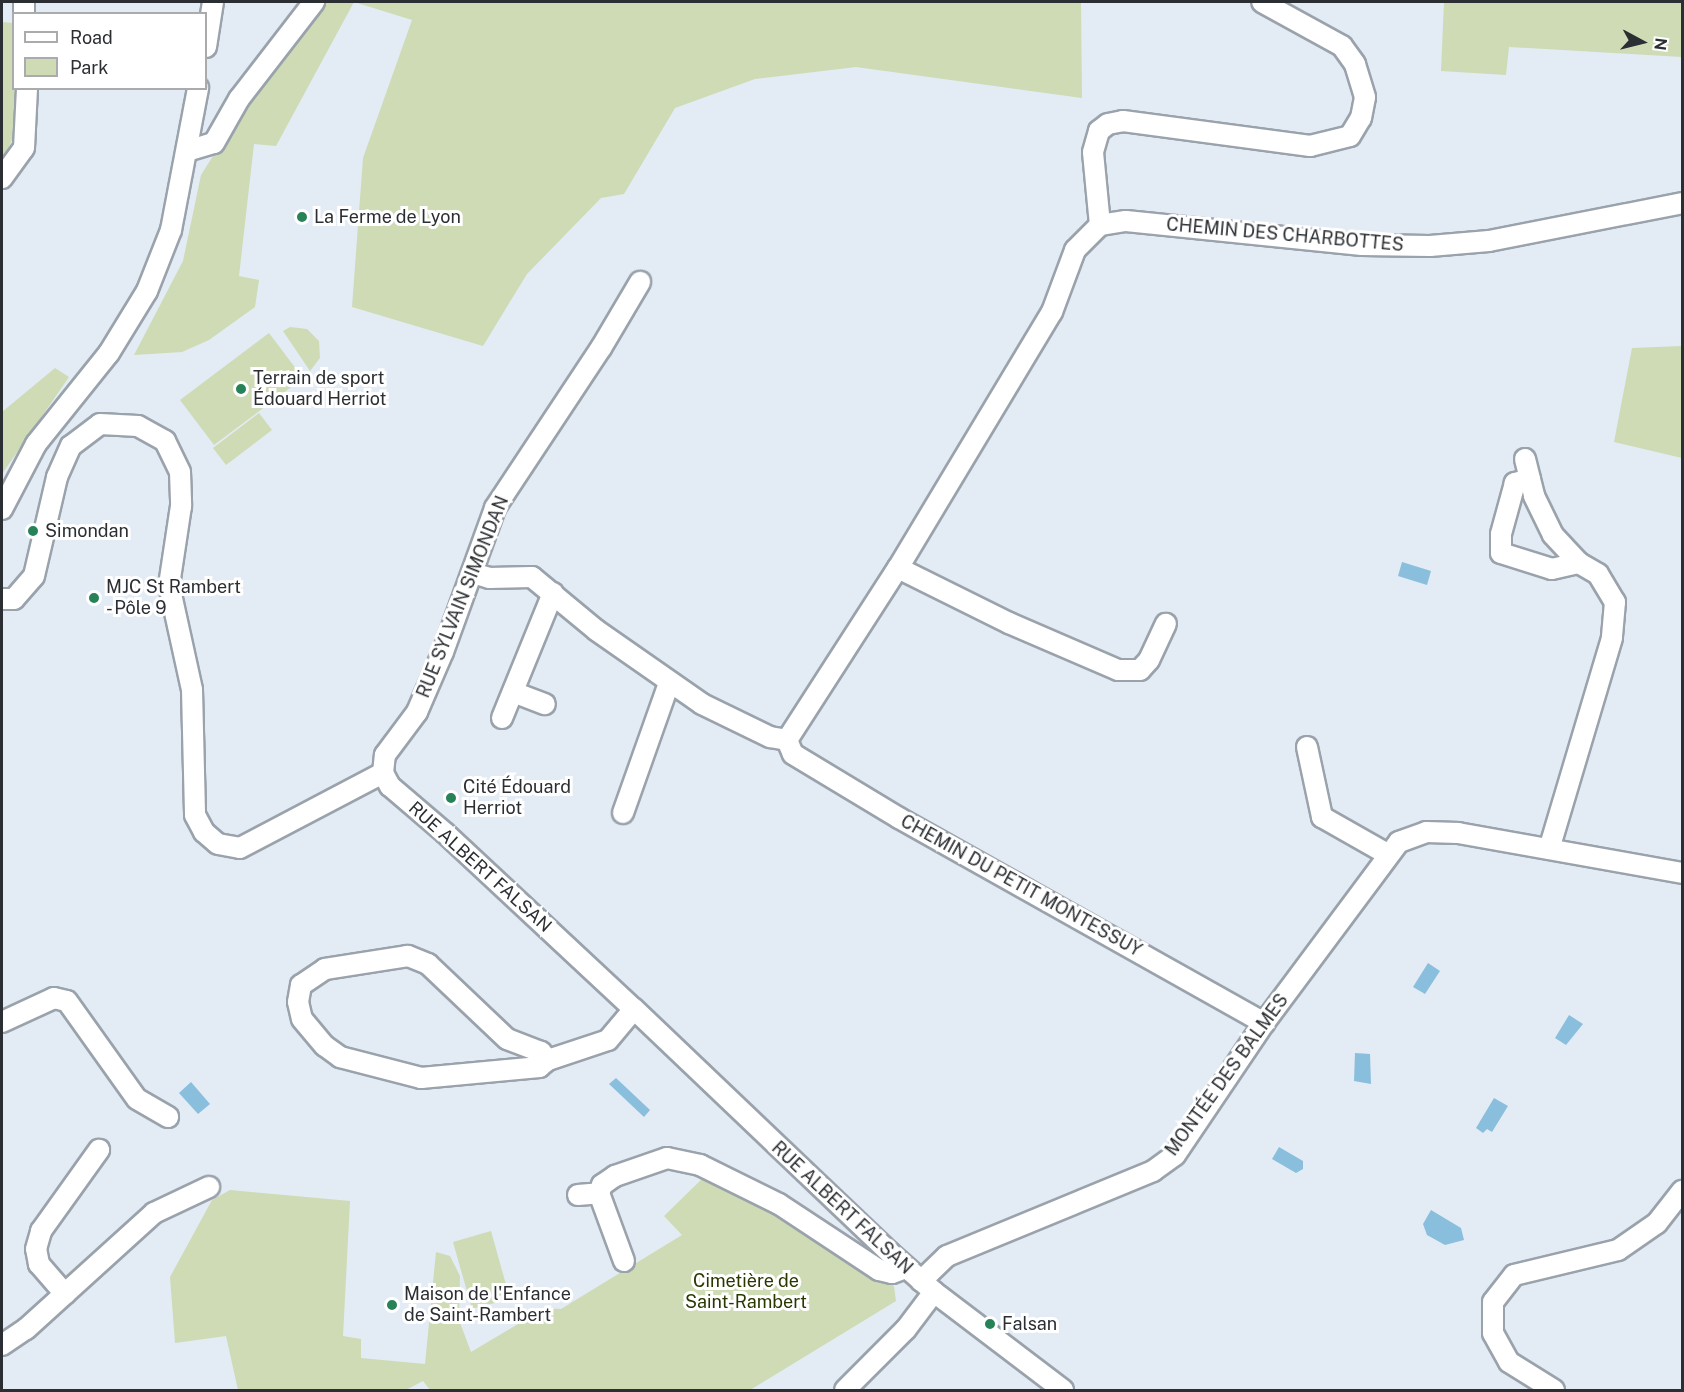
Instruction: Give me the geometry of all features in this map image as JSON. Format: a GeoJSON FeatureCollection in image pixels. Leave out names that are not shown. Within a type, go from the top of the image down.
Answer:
{"type":"FeatureCollection","features":[{"type":"Feature","properties":{"kind":"street"},"geometry":{"type":"LineString","coordinates":[[207,41],[213,2]]}},
{"type":"Feature","properties":{"kind":"street"},"geometry":{"type":"LineString","coordinates":[[187,151],[214,143],[239,99],[314,2]]}},
{"type":"Feature","properties":{"kind":"street"},"geometry":{"type":"LineString","coordinates":[[472,573],[489,578],[532,577],[669,683],[702,704],[754,726],[770,737],[787,740],[898,568],[1052,312],[1076,250],[1100,225],[1094,152],[1099,131],[1108,124],[1123,121],[1310,146],[1350,136],[1360,118],[1365,97],[1355,64],[1342,46],[1262,2]]}},
{"type":"Feature","properties":{"kind":"street"},"geometry":{"type":"LineString","coordinates":[[2,178],[24,148],[27,90]]}},
{"type":"Feature","properties":{"kind":"street"},"geometry":{"type":"LineString","coordinates":[[2,509],[36,444],[109,353],[147,291],[171,230],[198,90]]}},
{"type":"Feature","properties":{"kind":"street","name":"CHEMIN DES CHARBOTTES"},"geometry":{"type":"LineString","coordinates":[[1100,225],[1126,221],[1362,245],[1430,246],[1489,241],[1683,204]]}},
{"type":"Feature","properties":{"kind":"street","name":"RUE SYLVAIN SIMONDAN"},"geometry":{"type":"LineString","coordinates":[[383,772],[385,755],[417,711],[426,692],[508,484],[601,348],[640,282]]}},
{"type":"Feature","properties":{"kind":"street"},"geometry":{"type":"LineString","coordinates":[[2,599],[14,599],[25,590],[34,576],[57,477],[70,446],[100,424],[138,426],[165,441],[180,472],[181,506],[170,585],[192,690],[195,815],[204,832],[218,844],[240,848],[383,772]]}},
{"type":"Feature","properties":{"kind":"street"},"geometry":{"type":"LineString","coordinates":[[1525,459],[1530,479],[1553,535],[1579,563],[1598,574],[1609,588],[1615,602],[1616,619],[1549,849]]}},
{"type":"Feature","properties":{"kind":"street"},"geometry":{"type":"LineString","coordinates":[[1530,479],[1515,483],[1501,534],[1501,553],[1552,569],[1579,563]]}},
{"type":"Feature","properties":{"kind":"street"},"geometry":{"type":"LineString","coordinates":[[898,568],[1009,623],[1118,670],[1140,670],[1149,660],[1166,624]]}},
{"type":"Feature","properties":{"kind":"street"},"geometry":{"type":"LineString","coordinates":[[502,718],[553,593]]}},
{"type":"Feature","properties":{"kind":"street"},"geometry":{"type":"LineString","coordinates":[[623,813],[669,683]]}},
{"type":"Feature","properties":{"kind":"street"},"geometry":{"type":"LineString","coordinates":[[513,692],[545,704]]}},
{"type":"Feature","properties":{"kind":"street","name":"CHEMIN DU PETIT MONTESSUY"},"geometry":{"type":"LineString","coordinates":[[787,740],[793,754],[899,818],[1264,1023]]}},
{"type":"Feature","properties":{"kind":"street"},"geometry":{"type":"LineString","coordinates":[[1307,747],[1322,817],[1387,854]]}},
{"type":"Feature","properties":{"kind":"street","name":"RUE ALBERT FALSAN"},"geometry":{"type":"LineString","coordinates":[[383,772],[390,786],[634,1009],[906,1268],[1063,1390]]}},
{"type":"Feature","properties":{"kind":"street","name":"MONTÉE DES BALMES"},"geometry":{"type":"LineString","coordinates":[[845,1390],[906,1329],[927,1286],[947,1256],[1160,1166],[1175,1155],[1264,1023],[1387,854],[1399,842],[1426,832],[1458,833],[1683,873]]}},
{"type":"Feature","properties":{"kind":"street"},"geometry":{"type":"LineString","coordinates":[[548,1060],[541,1052],[507,1039],[428,964],[408,956],[325,969],[301,985],[298,1002],[302,1020],[333,1052],[363,1064],[421,1078],[539,1067],[548,1060],[608,1040],[634,1009]]}},
{"type":"Feature","properties":{"kind":"street"},"geometry":{"type":"LineString","coordinates":[[2,1022],[54,998],[67,1001],[137,1099],[168,1117]]}},
{"type":"Feature","properties":{"kind":"street"},"geometry":{"type":"LineString","coordinates":[[65,1294],[39,1264],[36,1249],[41,1231],[99,1150]]}},
{"type":"Feature","properties":{"kind":"street"},"geometry":{"type":"LineString","coordinates":[[578,1195],[599,1193],[615,1176],[667,1158],[700,1165],[779,1204],[879,1270],[892,1273],[906,1268]]}},
{"type":"Feature","properties":{"kind":"street"},"geometry":{"type":"LineString","coordinates":[[2,1345],[65,1294],[154,1214],[209,1187]]}},
{"type":"Feature","properties":{"kind":"street"},"geometry":{"type":"LineString","coordinates":[[1554,1390],[1509,1362],[1493,1333],[1493,1302],[1514,1275],[1618,1250],[1658,1223],[1683,1191]]}},
{"type":"Feature","properties":{"kind":"street"},"geometry":{"type":"LineString","coordinates":[[599,1193],[624,1261]]}},
{"type":"Feature","properties":{"kind":"green space"},"geometry":{"type":"Polygon","coordinates":[[[320,2],[354,2],[276,146],[254,144],[239,276],[259,280],[255,307],[209,340],[182,352],[134,355],[183,261],[201,175],[242,110],[320,2]]]}},
{"type":"Feature","properties":{"kind":"green space"},"geometry":{"type":"Polygon","coordinates":[[[354,2],[1081,2],[1082,98],[856,67],[755,79],[675,108],[624,194],[601,198],[527,274],[483,346],[352,307],[363,158],[412,20],[354,2]]]}},
{"type":"Feature","properties":{"kind":"green space"},"geometry":{"type":"Polygon","coordinates":[[[1444,2],[1682,2],[1682,57],[1509,47],[1506,75],[1441,71],[1444,2]]]}},
{"type":"Feature","properties":{"kind":"green space"},"geometry":{"type":"Polygon","coordinates":[[[2,22],[12,23],[12,90],[16,90],[17,116],[16,131],[2,162],[2,22]]]}},
{"type":"Feature","properties":{"kind":"green space"},"geometry":{"type":"Polygon","coordinates":[[[290,327],[307,329],[319,341],[320,358],[310,371],[283,331],[290,327]]]}},
{"type":"Feature","properties":{"kind":"green space","name":"Terrain de sport Édouard Herriot"},"geometry":{"type":"Polygon","coordinates":[[[269,333],[303,378],[214,445],[180,400],[269,333]]]}},
{"type":"Feature","properties":{"kind":"green space"},"geometry":{"type":"Polygon","coordinates":[[[1682,346],[1682,458],[1614,442],[1632,348],[1682,346]]]}},
{"type":"Feature","properties":{"kind":"green space"},"geometry":{"type":"Polygon","coordinates":[[[55,368],[69,377],[2,474],[2,412],[55,368]]]}},
{"type":"Feature","properties":{"kind":"green space"},"geometry":{"type":"Polygon","coordinates":[[[259,413],[272,430],[226,465],[213,448],[259,413]]]}},
{"type":"Feature","properties":{"kind":"green space","name":"Cimetière de Saint-Rambert"},"geometry":{"type":"Polygon","coordinates":[[[705,1176],[802,1224],[894,1286],[896,1301],[750,1390],[430,1390],[423,1381],[406,1390],[238,1390],[226,1336],[175,1343],[170,1277],[212,1200],[230,1190],[350,1201],[343,1336],[361,1339],[361,1358],[425,1364],[436,1252],[450,1256],[460,1276],[459,1320],[471,1352],[545,1308],[561,1309],[682,1235],[664,1216],[705,1176]]]}},
{"type":"Feature","properties":{"kind":"green space"},"geometry":{"type":"Polygon","coordinates":[[[491,1231],[510,1299],[472,1309],[453,1242],[491,1231]]]}},
{"type":"Feature","properties":{"kind":"water"},"geometry":{"type":"Polygon","coordinates":[[[1402,562],[1431,571],[1427,585],[1398,576],[1402,562]]]}},
{"type":"Feature","properties":{"kind":"water"},"geometry":{"type":"Polygon","coordinates":[[[1428,963],[1440,971],[1425,994],[1413,987],[1428,963]]]}},
{"type":"Feature","properties":{"kind":"water"},"geometry":{"type":"Polygon","coordinates":[[[1569,1015],[1583,1024],[1566,1045],[1555,1038],[1569,1015]]]}},
{"type":"Feature","properties":{"kind":"water"},"geometry":{"type":"Polygon","coordinates":[[[1355,1053],[1370,1054],[1371,1084],[1354,1081],[1355,1053]]]}},
{"type":"Feature","properties":{"kind":"water"},"geometry":{"type":"Polygon","coordinates":[[[616,1078],[650,1110],[644,1117],[609,1084],[616,1078]]]}},
{"type":"Feature","properties":{"kind":"water"},"geometry":{"type":"Polygon","coordinates":[[[191,1082],[210,1104],[198,1114],[179,1093],[191,1082]]]}},
{"type":"Feature","properties":{"kind":"water"},"geometry":{"type":"Polygon","coordinates":[[[1494,1098],[1508,1106],[1492,1132],[1487,1129],[1483,1133],[1476,1128],[1494,1098]]]}},
{"type":"Feature","properties":{"kind":"water"},"geometry":{"type":"Polygon","coordinates":[[[1279,1147],[1303,1161],[1303,1169],[1296,1173],[1272,1159],[1279,1147]]]}},
{"type":"Feature","properties":{"kind":"water"},"geometry":{"type":"Polygon","coordinates":[[[1431,1210],[1461,1228],[1464,1240],[1445,1245],[1427,1235],[1423,1224],[1431,1210]]]}},
{"type":"Feature","properties":{"kind":"place","name":"La Ferme de Lyon"},"geometry":{"type":"Point","coordinates":[302,217]}},
{"type":"Feature","properties":{"kind":"place","name":"Terrain de sport Édouard Herriot"},"geometry":{"type":"Point","coordinates":[241,389]}},
{"type":"Feature","properties":{"kind":"place","name":"Simondan"},"geometry":{"type":"Point","coordinates":[33,531]}},
{"type":"Feature","properties":{"kind":"place","name":"MJC St Rambert - Pôle 9"},"geometry":{"type":"Point","coordinates":[94,598]}},
{"type":"Feature","properties":{"kind":"place","name":"Cité Édouard Herriot"},"geometry":{"type":"Point","coordinates":[451,798]}},
{"type":"Feature","properties":{"kind":"place","name":"Maison de l'Enfance de Saint-Rambert"},"geometry":{"type":"Point","coordinates":[392,1305]}},
{"type":"Feature","properties":{"kind":"place","name":"Falsan"},"geometry":{"type":"Point","coordinates":[990,1324]}}]}
